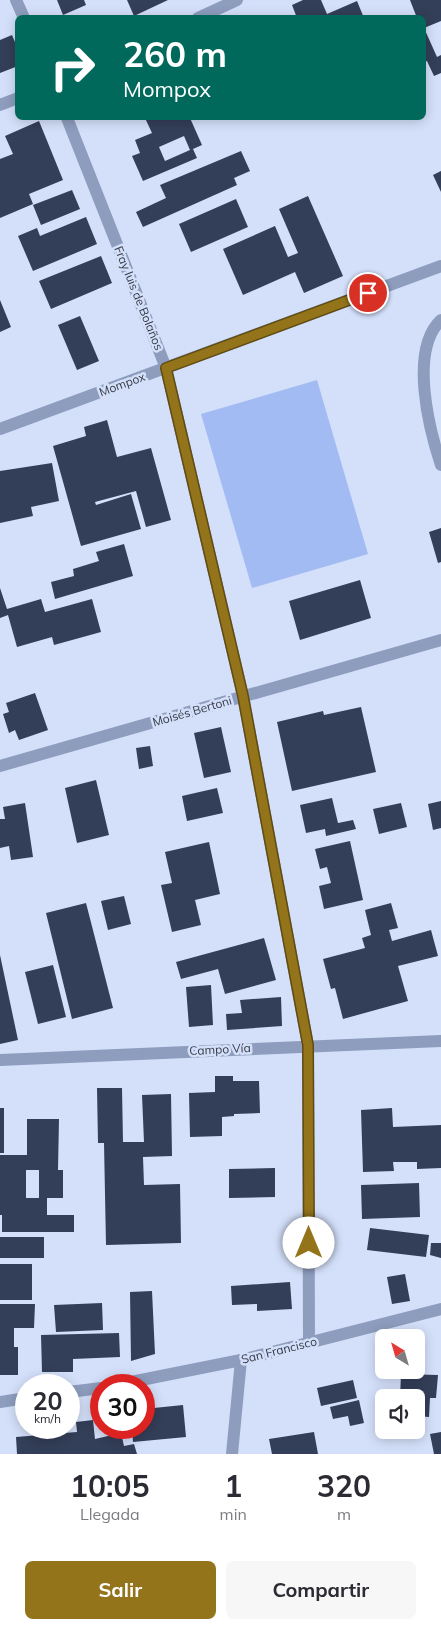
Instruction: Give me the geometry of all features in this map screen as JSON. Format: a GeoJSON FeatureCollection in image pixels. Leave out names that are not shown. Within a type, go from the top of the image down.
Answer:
{"type":"FeatureCollection","features":[{"type":"Feature","properties":{"kind":"street"},"geometry":{"type":"LineString","coordinates":[[16,0],[23,15]]}},
{"type":"Feature","properties":{"kind":"street"},"geometry":{"type":"LineString","coordinates":[[204,15],[237,0]]}},
{"type":"Feature","properties":{"kind":"street"},"geometry":{"type":"LineString","coordinates":[[0,105],[15,99]]}},
{"type":"Feature","properties":{"kind":"street","name":"Fray luis de Bolaños"},"geometry":{"type":"LineString","coordinates":[[68,120],[166,368],[243,696],[308,1045],[309,1342]]}},
{"type":"Feature","properties":{"kind":"street","name":"Mompox"},"geometry":{"type":"LineString","coordinates":[[0,429],[441,266]]}},
{"type":"Feature","properties":{"kind":"street"},"geometry":{"type":"LineString","coordinates":[[441,320],[435,325],[427,344],[423,365],[433,439],[441,465]]}},
{"type":"Feature","properties":{"kind":"street","name":"Moisés Bertoni"},"geometry":{"type":"LineString","coordinates":[[0,766],[441,640]]}},
{"type":"Feature","properties":{"kind":"street","name":"Campo Vía"},"geometry":{"type":"LineString","coordinates":[[0,1060],[441,1040]]}},
{"type":"Feature","properties":{"kind":"street","name":"San Francisco"},"geometry":{"type":"LineString","coordinates":[[155,1377],[241,1360],[441,1309]]}},
{"type":"Feature","properties":{"kind":"street"},"geometry":{"type":"LineString","coordinates":[[232,1454],[241,1360]]}},
{"type":"Feature","properties":{"kind":"street"},"geometry":{"type":"LineString","coordinates":[[0,1402],[15,1400]]}},
{"type":"Feature","properties":{"kind":"shaded area"},"geometry":{"type":"Polygon","coordinates":[[[317,380],[368,554],[252,588],[201,414],[317,380]]]}},
{"type":"Feature","properties":{"kind":"building"},"geometry":{"type":"Polygon","coordinates":[[[57,0],[84,0],[86,5],[63,15],[57,0]]]}},
{"type":"Feature","properties":{"kind":"building"},"geometry":{"type":"Polygon","coordinates":[[[127,0],[168,0],[136,15],[134,15],[127,0]]]}},
{"type":"Feature","properties":{"kind":"building"},"geometry":{"type":"Polygon","coordinates":[[[303,0],[321,0],[327,14],[357,1],[363,15],[296,15],[292,5],[303,0]]]}},
{"type":"Feature","properties":{"kind":"building"},"geometry":{"type":"Polygon","coordinates":[[[410,0],[441,0],[441,21],[426,27],[426,15],[416,15],[410,0]]]}},
{"type":"Feature","properties":{"kind":"building"},"geometry":{"type":"Polygon","coordinates":[[[426,32],[437,57],[441,55],[441,73],[434,76],[427,61],[426,32]]]}},
{"type":"Feature","properties":{"kind":"building"},"geometry":{"type":"Polygon","coordinates":[[[12,35],[15,42],[15,67],[0,73],[0,40],[12,35]]]}},
{"type":"Feature","properties":{"kind":"building"},"geometry":{"type":"Polygon","coordinates":[[[146,120],[191,120],[202,145],[193,149],[197,158],[143,181],[132,156],[140,153],[135,140],[152,133],[146,120]],[[184,136],[159,147],[165,161],[190,150],[184,136]]]}},
{"type":"Feature","properties":{"kind":"building"},"geometry":{"type":"Polygon","coordinates":[[[39,121],[63,180],[29,194],[33,204],[0,218],[0,159],[13,154],[5,136],[39,121]]]}},
{"type":"Feature","properties":{"kind":"building"},"geometry":{"type":"Polygon","coordinates":[[[241,151],[250,171],[234,178],[237,185],[143,227],[136,212],[166,198],[160,185],[241,151]]]}},
{"type":"Feature","properties":{"kind":"building"},"geometry":{"type":"Polygon","coordinates":[[[441,171],[441,192],[433,175],[441,171]]]}},
{"type":"Feature","properties":{"kind":"building"},"geometry":{"type":"Polygon","coordinates":[[[72,190],[80,209],[41,225],[33,205],[72,190]]]}},
{"type":"Feature","properties":{"kind":"building"},"geometry":{"type":"Polygon","coordinates":[[[308,196],[343,276],[304,293],[295,272],[243,295],[223,249],[275,226],[288,257],[298,253],[279,209],[308,196]]]}},
{"type":"Feature","properties":{"kind":"building"},"geometry":{"type":"Polygon","coordinates":[[[236,199],[248,227],[191,252],[179,224],[236,199]]]}},
{"type":"Feature","properties":{"kind":"building"},"geometry":{"type":"Polygon","coordinates":[[[86,217],[97,244],[33,271],[18,236],[37,228],[40,236],[86,217]]]}},
{"type":"Feature","properties":{"kind":"building"},"geometry":{"type":"Polygon","coordinates":[[[101,256],[112,283],[51,309],[39,281],[101,256]]]}},
{"type":"Feature","properties":{"kind":"building"},"geometry":{"type":"Polygon","coordinates":[[[0,300],[11,327],[0,332],[0,300]]]}},
{"type":"Feature","properties":{"kind":"building"},"geometry":{"type":"Polygon","coordinates":[[[80,316],[99,361],[77,370],[58,325],[80,316]]]}},
{"type":"Feature","properties":{"kind":"building"},"geometry":{"type":"Polygon","coordinates":[[[107,420],[117,457],[151,448],[171,520],[146,527],[136,491],[95,502],[96,505],[131,494],[141,529],[81,546],[53,446],[86,436],[84,427],[107,420]]]}},
{"type":"Feature","properties":{"kind":"building"},"geometry":{"type":"Polygon","coordinates":[[[52,463],[59,501],[31,507],[33,516],[0,523],[0,471],[52,463]]]}},
{"type":"Feature","properties":{"kind":"building"},"geometry":{"type":"Polygon","coordinates":[[[441,528],[441,562],[438,563],[429,532],[441,528]]]}},
{"type":"Feature","properties":{"kind":"building"},"geometry":{"type":"Polygon","coordinates":[[[124,544],[133,576],[55,599],[51,582],[74,576],[73,569],[99,561],[96,552],[124,544]]]}},
{"type":"Feature","properties":{"kind":"building"},"geometry":{"type":"Polygon","coordinates":[[[360,580],[371,618],[300,640],[289,601],[360,580]]]}},
{"type":"Feature","properties":{"kind":"building"},"geometry":{"type":"Polygon","coordinates":[[[0,588],[7,609],[41,599],[45,612],[92,599],[101,632],[54,645],[52,637],[17,647],[8,615],[0,618],[0,588]]]}},
{"type":"Feature","properties":{"kind":"building"},"geometry":{"type":"Polygon","coordinates":[[[35,693],[48,730],[19,740],[15,730],[9,733],[3,714],[9,712],[6,703],[35,693]]]}},
{"type":"Feature","properties":{"kind":"building"},"geometry":{"type":"Polygon","coordinates":[[[361,707],[376,772],[292,791],[277,722],[323,711],[324,715],[361,707]]]}},
{"type":"Feature","properties":{"kind":"building"},"geometry":{"type":"Polygon","coordinates":[[[221,727],[231,772],[204,778],[194,733],[221,727]]]}},
{"type":"Feature","properties":{"kind":"building"},"geometry":{"type":"Polygon","coordinates":[[[150,746],[153,766],[139,769],[136,748],[150,746]]]}},
{"type":"Feature","properties":{"kind":"building"},"geometry":{"type":"Polygon","coordinates":[[[96,780],[109,835],[77,843],[65,788],[96,780]]]}},
{"type":"Feature","properties":{"kind":"building"},"geometry":{"type":"Polygon","coordinates":[[[217,788],[223,813],[187,821],[182,796],[217,788]]]}},
{"type":"Feature","properties":{"kind":"building"},"geometry":{"type":"Polygon","coordinates":[[[332,798],[338,823],[353,820],[356,829],[326,836],[325,829],[306,833],[300,805],[332,798]]]}},
{"type":"Feature","properties":{"kind":"building"},"geometry":{"type":"Polygon","coordinates":[[[441,801],[441,828],[433,830],[428,804],[441,801]]]}},
{"type":"Feature","properties":{"kind":"building"},"geometry":{"type":"Polygon","coordinates":[[[25,803],[33,857],[11,860],[9,846],[0,848],[0,819],[5,819],[3,807],[25,803]]]}},
{"type":"Feature","properties":{"kind":"building"},"geometry":{"type":"Polygon","coordinates":[[[401,803],[407,827],[379,834],[373,809],[401,803]]]}},
{"type":"Feature","properties":{"kind":"building"},"geometry":{"type":"Polygon","coordinates":[[[350,841],[363,900],[324,909],[319,886],[331,883],[327,867],[320,869],[315,849],[350,841]]]}},
{"type":"Feature","properties":{"kind":"building"},"geometry":{"type":"Polygon","coordinates":[[[209,842],[220,894],[195,900],[201,925],[172,932],[161,885],[172,883],[165,852],[209,842]]]}},
{"type":"Feature","properties":{"kind":"building"},"geometry":{"type":"Polygon","coordinates":[[[124,896],[131,924],[108,930],[101,901],[124,896]]]}},
{"type":"Feature","properties":{"kind":"building"},"geometry":{"type":"Polygon","coordinates":[[[86,903],[113,1008],[72,1019],[46,913],[86,903]]]}},
{"type":"Feature","properties":{"kind":"building"},"geometry":{"type":"Polygon","coordinates":[[[391,903],[398,928],[389,930],[392,941],[431,930],[438,956],[398,966],[408,1001],[343,1019],[335,988],[331,989],[323,959],[365,948],[362,938],[371,935],[365,910],[391,903]]]}},
{"type":"Feature","properties":{"kind":"building"},"geometry":{"type":"Polygon","coordinates":[[[264,938],[276,980],[225,994],[218,969],[181,979],[176,962],[264,938]]]}},
{"type":"Feature","properties":{"kind":"building"},"geometry":{"type":"Polygon","coordinates":[[[0,955],[18,1040],[0,1044],[0,955]]]}},
{"type":"Feature","properties":{"kind":"building"},"geometry":{"type":"Polygon","coordinates":[[[53,965],[66,1017],[38,1024],[25,972],[53,965]]]}},
{"type":"Feature","properties":{"kind":"building"},"geometry":{"type":"Polygon","coordinates":[[[211,985],[213,1025],[189,1027],[186,987],[211,985]]]}},
{"type":"Feature","properties":{"kind":"building"},"geometry":{"type":"Polygon","coordinates":[[[281,997],[282,1026],[227,1030],[226,1014],[242,1013],[240,1000],[281,997]]]}},
{"type":"Feature","properties":{"kind":"building"},"geometry":{"type":"Polygon","coordinates":[[[215,1076],[233,1076],[233,1081],[259,1081],[260,1113],[234,1114],[234,1116],[222,1117],[222,1136],[190,1137],[189,1093],[215,1092],[215,1076]]]}},
{"type":"Feature","properties":{"kind":"building"},"geometry":{"type":"Polygon","coordinates":[[[97,1088],[122,1088],[123,1142],[144,1142],[142,1095],[171,1094],[172,1156],[143,1157],[144,1185],[180,1184],[181,1243],[106,1245],[104,1143],[98,1143],[97,1088]]]}},
{"type":"Feature","properties":{"kind":"building"},"geometry":{"type":"Polygon","coordinates":[[[0,1108],[4,1108],[4,1153],[0,1153],[0,1108]]]}},
{"type":"Feature","properties":{"kind":"building"},"geometry":{"type":"Polygon","coordinates":[[[392,1108],[393,1127],[441,1125],[441,1168],[417,1169],[417,1162],[393,1162],[394,1171],[363,1172],[361,1110],[392,1108]]]}},
{"type":"Feature","properties":{"kind":"building"},"geometry":{"type":"Polygon","coordinates":[[[27,1119],[59,1119],[58,1170],[63,1170],[63,1198],[47,1198],[47,1215],[74,1215],[74,1232],[2,1232],[2,1215],[0,1215],[0,1155],[27,1155],[27,1119]],[[26,1170],[26,1198],[39,1198],[39,1170],[26,1170]]]}},
{"type":"Feature","properties":{"kind":"building"},"geometry":{"type":"Polygon","coordinates":[[[275,1168],[275,1197],[229,1198],[229,1169],[275,1168]]]}},
{"type":"Feature","properties":{"kind":"building"},"geometry":{"type":"Polygon","coordinates":[[[419,1183],[420,1217],[362,1219],[361,1185],[419,1183]]]}},
{"type":"Feature","properties":{"kind":"building"},"geometry":{"type":"Polygon","coordinates":[[[370,1228],[429,1235],[426,1257],[367,1250],[370,1228]]]}},
{"type":"Feature","properties":{"kind":"building"},"geometry":{"type":"Polygon","coordinates":[[[0,1237],[44,1237],[44,1258],[0,1258],[0,1237]]]}},
{"type":"Feature","properties":{"kind":"building"},"geometry":{"type":"Polygon","coordinates":[[[431,1243],[441,1243],[441,1258],[430,1255],[431,1243]]]}},
{"type":"Feature","properties":{"kind":"building"},"geometry":{"type":"Polygon","coordinates":[[[0,1264],[32,1264],[32,1300],[0,1300],[0,1264]]]}},
{"type":"Feature","properties":{"kind":"building"},"geometry":{"type":"Polygon","coordinates":[[[405,1274],[410,1301],[392,1304],[387,1277],[405,1274]]]}},
{"type":"Feature","properties":{"kind":"building"},"geometry":{"type":"Polygon","coordinates":[[[290,1282],[292,1309],[257,1311],[257,1304],[232,1305],[231,1286],[290,1282]]]}},
{"type":"Feature","properties":{"kind":"building"},"geometry":{"type":"Polygon","coordinates":[[[152,1291],[155,1354],[131,1361],[130,1292],[152,1291]]]}},
{"type":"Feature","properties":{"kind":"building"},"geometry":{"type":"Polygon","coordinates":[[[102,1303],[103,1330],[56,1332],[54,1305],[102,1303]]]}},
{"type":"Feature","properties":{"kind":"building"},"geometry":{"type":"Polygon","coordinates":[[[0,1304],[35,1304],[34,1328],[14,1328],[14,1347],[18,1347],[18,1374],[0,1375],[0,1304]]]}},
{"type":"Feature","properties":{"kind":"building"},"geometry":{"type":"Polygon","coordinates":[[[119,1333],[120,1357],[73,1359],[73,1372],[42,1372],[41,1335],[119,1333]]]}},
{"type":"Feature","properties":{"kind":"building"},"geometry":{"type":"Polygon","coordinates":[[[425,1375],[438,1375],[436,1398],[430,1398],[429,1417],[425,1417],[425,1389],[400,1389],[401,1379],[425,1379],[425,1375]]]}},
{"type":"Feature","properties":{"kind":"building"},"geometry":{"type":"Polygon","coordinates":[[[353,1380],[357,1398],[321,1406],[317,1388],[353,1380]]]}},
{"type":"Feature","properties":{"kind":"building"},"geometry":{"type":"Polygon","coordinates":[[[359,1400],[364,1423],[350,1426],[348,1416],[333,1419],[330,1407],[359,1400]]]}},
{"type":"Feature","properties":{"kind":"building"},"geometry":{"type":"Polygon","coordinates":[[[183,1405],[186,1437],[133,1442],[133,1439],[155,1439],[155,1408],[183,1405]]]}},
{"type":"Feature","properties":{"kind":"building"},"geometry":{"type":"Polygon","coordinates":[[[90,1420],[90,1439],[122,1439],[124,1446],[134,1444],[137,1454],[17,1454],[16,1439],[80,1439],[80,1422],[90,1420]]]}},
{"type":"Feature","properties":{"kind":"building"},"geometry":{"type":"Polygon","coordinates":[[[314,1432],[318,1454],[272,1454],[269,1439],[314,1432]]]}},
{"type":"Feature","properties":{"kind":"building"},"geometry":{"type":"Polygon","coordinates":[[[441,1432],[441,1454],[434,1454],[430,1434],[441,1432]]]}},
{"type":"Feature","properties":{"kind":"route"},"geometry":{"type":"LineString","coordinates":[[309,1243],[308,1045],[243,696],[166,368],[368,293]]}}]}
